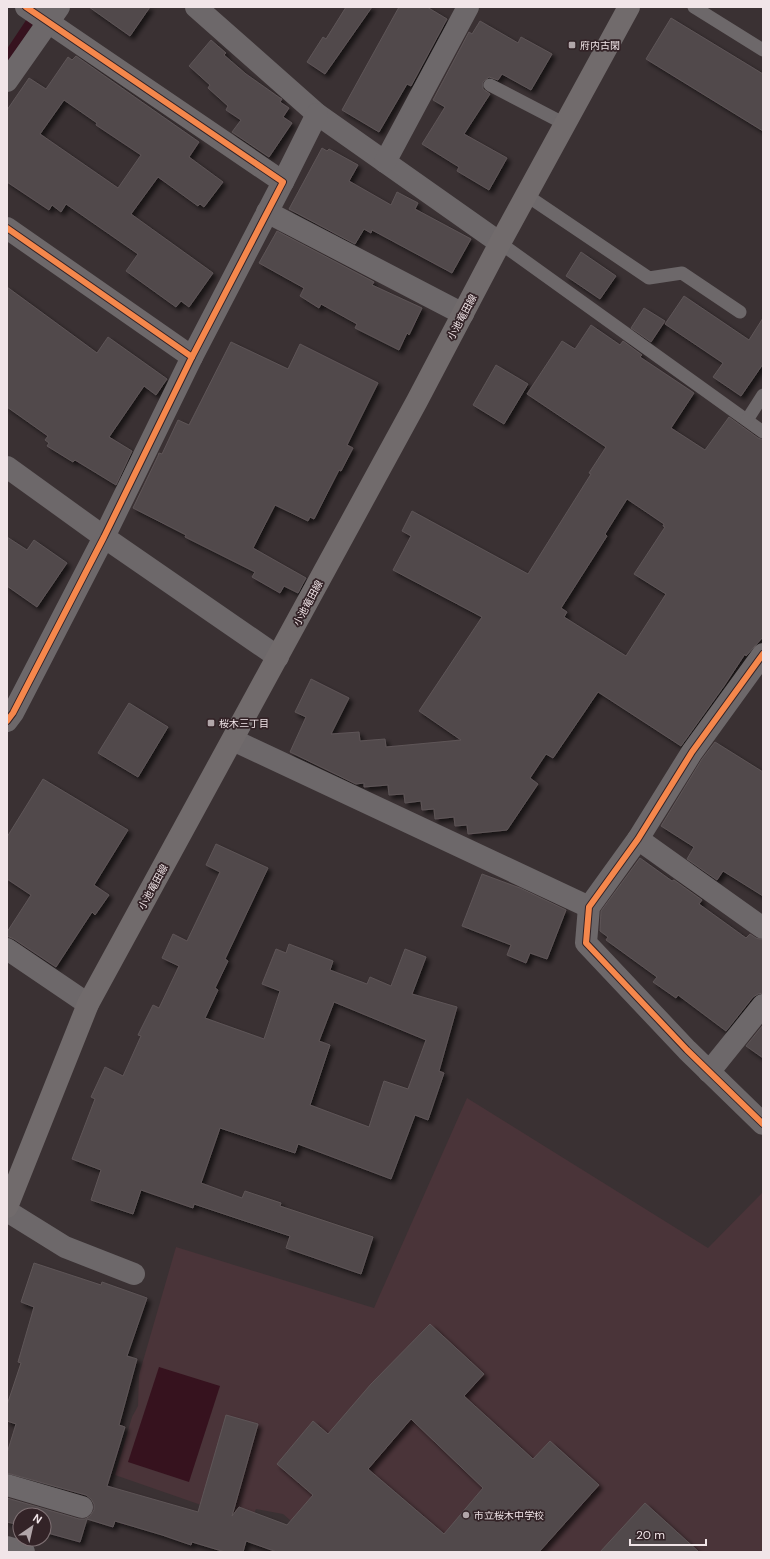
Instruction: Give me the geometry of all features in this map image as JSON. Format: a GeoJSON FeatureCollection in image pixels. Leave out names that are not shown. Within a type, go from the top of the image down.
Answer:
{"type":"FeatureCollection","features":[{"type":"Feature","properties":{"kind":"main road","name":"小池竜田線"},"geometry":{"type":"LineString","coordinates":[[7,1207],[88,1004],[233,740],[500,243],[629,7]]}},
{"type":"Feature","properties":{"kind":"street"},"geometry":{"type":"LineString","coordinates":[[26,7],[54,15],[283,182]]}},
{"type":"Feature","properties":{"kind":"street"},"geometry":{"type":"LineString","coordinates":[[196,7],[219,14],[317,114],[500,243]]}},
{"type":"Feature","properties":{"kind":"street"},"geometry":{"type":"LineString","coordinates":[[384,162],[468,7]]}},
{"type":"Feature","properties":{"kind":"street"},"geometry":{"type":"LineString","coordinates":[[7,81],[54,15]]}},
{"type":"Feature","properties":{"kind":"street"},"geometry":{"type":"LineString","coordinates":[[9,715],[104,537],[192,357],[317,114]]}},
{"type":"Feature","properties":{"kind":"street"},"geometry":{"type":"LineString","coordinates":[[267,212],[463,314]]}},
{"type":"Feature","properties":{"kind":"street"},"geometry":{"type":"LineString","coordinates":[[7,228],[192,357]]}},
{"type":"Feature","properties":{"kind":"street"},"geometry":{"type":"LineString","coordinates":[[7,467],[104,537],[278,657]]}},
{"type":"Feature","properties":{"kind":"street"},"geometry":{"type":"LineString","coordinates":[[763,654],[692,752],[638,838],[590,907],[586,943],[687,1050],[763,1124]]}},
{"type":"Feature","properties":{"kind":"street"},"geometry":{"type":"LineString","coordinates":[[233,740],[590,907]]}},
{"type":"Feature","properties":{"kind":"street"},"geometry":{"type":"LineString","coordinates":[[638,838],[763,928]]}},
{"type":"Feature","properties":{"kind":"street"},"geometry":{"type":"LineString","coordinates":[[7,949],[88,1004]]}},
{"type":"Feature","properties":{"kind":"street"},"geometry":{"type":"LineString","coordinates":[[709,1072],[763,1005]]}},
{"type":"Feature","properties":{"kind":"street"},"geometry":{"type":"LineString","coordinates":[[7,1211],[65,1247],[134,1274]]}},
{"type":"Feature","properties":{"kind":"street"},"geometry":{"type":"LineString","coordinates":[[7,1485],[82,1508]]}},
{"type":"Feature","properties":{"kind":"street"},"geometry":{"type":"LineString","coordinates":[[7,1547],[24,1552]]}},
{"type":"Feature","properties":{"kind":"lane"},"geometry":{"type":"LineString","coordinates":[[694,7],[763,50]]}},
{"type":"Feature","properties":{"kind":"lane"},"geometry":{"type":"LineString","coordinates":[[490,85],[565,124]]}},
{"type":"Feature","properties":{"kind":"lane"},"geometry":{"type":"LineString","coordinates":[[526,195],[649,278],[682,273],[740,312]]}},
{"type":"Feature","properties":{"kind":"lane"},"geometry":{"type":"LineString","coordinates":[[500,243],[763,432]]}},
{"type":"Feature","properties":{"kind":"lane"},"geometry":{"type":"LineString","coordinates":[[747,420],[763,395]]}},
{"type":"Feature","properties":{"kind":"shaded area"},"geometry":{"type":"Polygon","coordinates":[[[467,1098],[708,1248],[762,1193],[763,1552],[327,1552],[283,1514],[256,1509],[250,1522],[115,1475],[132,1417],[138,1406],[139,1375],[176,1247],[374,1308],[467,1098]]]}},
{"type":"Feature","properties":{"kind":"shaded area"},"geometry":{"type":"Polygon","coordinates":[[[159,1367],[220,1386],[189,1482],[128,1462],[159,1367]]]}},
{"type":"Feature","properties":{"kind":"building"},"geometry":{"type":"Polygon","coordinates":[[[89,7],[150,7],[130,36],[89,7]]]}},
{"type":"Feature","properties":{"kind":"building"},"geometry":{"type":"Polygon","coordinates":[[[346,7],[372,7],[325,74],[307,62],[323,37],[326,39],[346,7]]]}},
{"type":"Feature","properties":{"kind":"building"},"geometry":{"type":"Polygon","coordinates":[[[399,7],[427,7],[447,19],[411,86],[407,84],[379,132],[342,110],[399,7]]]}},
{"type":"Feature","properties":{"kind":"building"},"geometry":{"type":"Polygon","coordinates":[[[671,18],[763,74],[763,131],[646,59],[671,18]]]}},
{"type":"Feature","properties":{"kind":"building"},"geometry":{"type":"Polygon","coordinates":[[[480,21],[518,43],[521,37],[552,54],[531,90],[502,74],[498,80],[489,77],[483,82],[483,89],[490,94],[464,134],[507,158],[489,190],[457,171],[459,167],[422,144],[445,107],[433,100],[469,32],[472,34],[480,21]]]}},
{"type":"Feature","properties":{"kind":"building"},"geometry":{"type":"Polygon","coordinates":[[[211,40],[226,53],[224,55],[246,74],[282,99],[280,102],[289,108],[283,117],[292,123],[269,157],[232,132],[241,120],[226,110],[228,106],[208,88],[210,85],[189,66],[211,40]]]}},
{"type":"Feature","properties":{"kind":"building"},"geometry":{"type":"Polygon","coordinates":[[[76,56],[199,142],[189,157],[223,182],[204,207],[200,204],[198,206],[158,177],[131,214],[213,273],[189,307],[181,301],[176,307],[126,271],[138,254],[66,204],[61,212],[52,205],[49,210],[7,182],[7,110],[29,78],[46,89],[68,57],[72,60],[76,56]],[[64,100],[40,134],[118,188],[141,155],[96,125],[97,123],[64,100]]]}},
{"type":"Feature","properties":{"kind":"building"},"geometry":{"type":"Polygon","coordinates":[[[322,148],[327,151],[329,149],[358,165],[349,181],[391,205],[397,192],[418,203],[415,209],[471,239],[452,273],[372,230],[371,233],[364,229],[355,244],[289,209],[322,148]]]}},
{"type":"Feature","properties":{"kind":"building"},"geometry":{"type":"Polygon","coordinates":[[[277,231],[374,282],[372,285],[422,308],[409,335],[407,333],[399,350],[355,328],[357,324],[321,304],[319,308],[300,296],[304,288],[259,263],[277,231]]]}},
{"type":"Feature","properties":{"kind":"building"},"geometry":{"type":"Polygon","coordinates":[[[581,252],[616,276],[600,299],[566,276],[581,252]]]}},
{"type":"Feature","properties":{"kind":"building"},"geometry":{"type":"Polygon","coordinates":[[[7,287],[97,353],[108,337],[167,379],[156,395],[144,386],[109,437],[132,451],[116,485],[75,460],[73,462],[47,446],[49,443],[45,440],[48,436],[7,407],[7,287]]]}},
{"type":"Feature","properties":{"kind":"building"},"geometry":{"type":"Polygon","coordinates":[[[684,296],[749,340],[763,318],[763,364],[741,396],[713,377],[723,363],[665,324],[684,296]]]}},
{"type":"Feature","properties":{"kind":"building"},"geometry":{"type":"Polygon","coordinates":[[[644,308],[665,321],[651,342],[631,328],[644,308]]]}},
{"type":"Feature","properties":{"kind":"building"},"geometry":{"type":"Polygon","coordinates":[[[591,325],[620,345],[623,341],[642,355],[640,357],[694,393],[671,428],[705,450],[729,417],[763,440],[763,637],[746,656],[745,654],[681,746],[598,692],[553,758],[546,754],[530,778],[538,784],[507,830],[468,834],[467,825],[455,826],[454,817],[435,819],[434,809],[422,810],[421,801],[405,803],[404,794],[389,795],[388,785],[364,787],[364,783],[356,784],[290,752],[306,717],[295,712],[311,679],[349,698],[331,734],[359,732],[360,741],[385,739],[386,747],[461,740],[419,711],[482,617],[393,570],[411,536],[402,531],[412,511],[528,574],[591,474],[589,473],[606,447],[527,394],[562,341],[575,349],[591,325]],[[627,499],[605,534],[607,536],[561,608],[567,612],[564,617],[626,656],[666,594],[634,574],[665,527],[663,526],[664,524],[627,499]]]}},
{"type":"Feature","properties":{"kind":"building"},"geometry":{"type":"Polygon","coordinates":[[[231,342],[288,369],[300,344],[378,383],[347,445],[353,448],[341,471],[339,470],[314,519],[310,517],[308,521],[275,505],[253,548],[306,578],[298,593],[284,586],[280,593],[252,577],[255,572],[185,537],[186,535],[133,508],[159,453],[162,454],[178,420],[189,425],[231,342]]]}},
{"type":"Feature","properties":{"kind":"building"},"geometry":{"type":"Polygon","coordinates":[[[496,365],[528,384],[504,424],[473,405],[496,365]]]}},
{"type":"Feature","properties":{"kind":"building"},"geometry":{"type":"Polygon","coordinates":[[[7,537],[27,550],[34,540],[67,563],[37,607],[7,586],[7,537]]]}},
{"type":"Feature","properties":{"kind":"building"},"geometry":{"type":"Polygon","coordinates":[[[129,703],[168,727],[138,777],[98,753],[129,703]]]}},
{"type":"Feature","properties":{"kind":"building"},"geometry":{"type":"Polygon","coordinates":[[[715,742],[763,772],[763,896],[723,871],[717,880],[687,859],[694,847],[661,826],[702,759],[715,742]]]}},
{"type":"Feature","properties":{"kind":"building"},"geometry":{"type":"Polygon","coordinates":[[[43,779],[128,830],[94,885],[109,895],[95,915],[92,912],[56,967],[14,939],[7,936],[7,932],[31,895],[7,879],[7,837],[43,779]]]}},
{"type":"Feature","properties":{"kind":"building"},"geometry":{"type":"Polygon","coordinates":[[[216,844],[268,868],[225,959],[228,961],[215,988],[218,990],[205,1018],[264,1039],[280,991],[262,984],[276,949],[286,953],[289,944],[333,961],[330,970],[367,984],[370,977],[391,986],[405,949],[426,957],[412,994],[457,1007],[439,1071],[444,1073],[428,1120],[415,1115],[391,1179],[298,1144],[295,1153],[220,1128],[201,1183],[242,1198],[245,1191],[281,1203],[280,1206],[373,1237],[361,1274],[286,1248],[290,1236],[194,1204],[193,1208],[141,1190],[133,1214],[91,1200],[101,1170],[72,1159],[95,1099],[91,1097],[105,1067],[123,1076],[141,1036],[138,1035],[153,1005],[159,1008],[179,966],[162,958],[173,934],[187,941],[220,872],[206,865],[216,844]],[[334,1002],[319,1041],[330,1045],[310,1105],[369,1127],[384,1081],[408,1089],[426,1040],[334,1002]]]}},
{"type":"Feature","properties":{"kind":"building"},"geometry":{"type":"Polygon","coordinates":[[[640,858],[702,900],[699,904],[746,938],[750,934],[763,940],[763,993],[753,997],[726,1031],[678,995],[676,998],[653,982],[657,977],[606,940],[608,937],[600,931],[601,911],[640,858]]]}},
{"type":"Feature","properties":{"kind":"building"},"geometry":{"type":"Polygon","coordinates":[[[482,874],[520,888],[566,910],[547,959],[530,953],[526,963],[507,955],[511,945],[462,926],[482,874]]]}},
{"type":"Feature","properties":{"kind":"building"},"geometry":{"type":"Polygon","coordinates":[[[763,1025],[763,1058],[746,1046],[763,1025]]]}},
{"type":"Feature","properties":{"kind":"building"},"geometry":{"type":"Polygon","coordinates":[[[34,1263],[101,1285],[102,1282],[147,1298],[127,1356],[137,1359],[119,1425],[125,1427],[107,1486],[198,1512],[226,1415],[258,1424],[232,1516],[239,1507],[287,1525],[313,1495],[277,1464],[313,1421],[328,1434],[371,1384],[430,1324],[484,1374],[464,1396],[533,1459],[550,1441],[599,1485],[539,1552],[277,1552],[246,1541],[243,1552],[225,1552],[192,1542],[191,1545],[115,1521],[113,1527],[87,1519],[80,1542],[52,1534],[52,1511],[79,1519],[85,1519],[90,1516],[94,1510],[94,1504],[86,1495],[7,1473],[7,1453],[16,1424],[7,1421],[7,1405],[21,1363],[18,1362],[34,1307],[21,1302],[34,1263]],[[411,1419],[368,1469],[444,1534],[483,1488],[411,1419]]]}},
{"type":"Feature","properties":{"kind":"building"},"geometry":{"type":"Polygon","coordinates":[[[7,1498],[38,1507],[12,1507],[12,1523],[7,1522],[7,1498]]]}},
{"type":"Feature","properties":{"kind":"building"},"geometry":{"type":"Polygon","coordinates":[[[645,1503],[699,1552],[600,1552],[645,1503]]]}},
{"type":"Feature","properties":{"kind":"waterway"},"geometry":{"type":"LineString","coordinates":[[7,56],[35,14]]}},
{"type":"Feature","properties":{"kind":"cycle path"},"geometry":{"type":"LineString","coordinates":[[26,7],[283,182],[192,357]]}},
{"type":"Feature","properties":{"kind":"cycle path"},"geometry":{"type":"LineString","coordinates":[[7,228],[192,357],[104,537],[13,713],[7,721]]}},
{"type":"Feature","properties":{"kind":"cycle path"},"geometry":{"type":"LineString","coordinates":[[763,654],[692,752],[638,839],[589,907],[586,943],[687,1050],[763,1124]]}},
{"type":"Feature","properties":{"kind":"place","name":"府内古閑"},"geometry":{"type":"Point","coordinates":[572,45]}},
{"type":"Feature","properties":{"kind":"place","name":"桜木三丁目"},"geometry":{"type":"Point","coordinates":[211,723]}},
{"type":"Feature","properties":{"kind":"place","name":"市立桜木中学校"},"geometry":{"type":"Point","coordinates":[466,1515]}}]}
